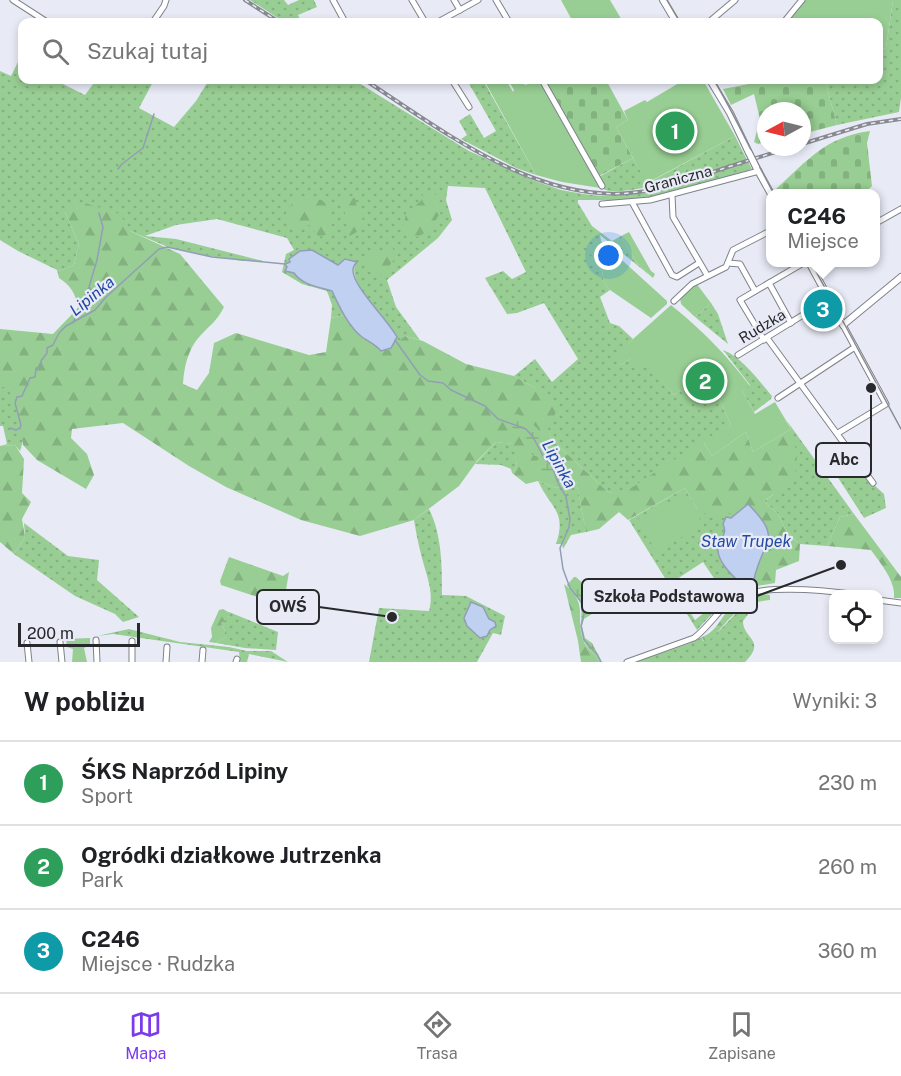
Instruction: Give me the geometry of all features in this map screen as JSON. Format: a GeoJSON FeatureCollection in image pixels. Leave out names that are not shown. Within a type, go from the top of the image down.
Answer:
{"type":"FeatureCollection","features":[{"type":"Feature","properties":{"kind":"street"},"geometry":{"type":"LineString","coordinates":[[13,0],[41,18]]}},
{"type":"Feature","properties":{"kind":"street"},"geometry":{"type":"LineString","coordinates":[[156,18],[166,0]]}},
{"type":"Feature","properties":{"kind":"street"},"geometry":{"type":"LineString","coordinates":[[333,0],[343,18]]}},
{"type":"Feature","properties":{"kind":"street"},"geometry":{"type":"LineString","coordinates":[[412,0],[423,18]]}},
{"type":"Feature","properties":{"kind":"street"},"geometry":{"type":"LineString","coordinates":[[454,0],[460,10]]}},
{"type":"Feature","properties":{"kind":"street"},"geometry":{"type":"LineString","coordinates":[[445,18],[478,0]]}},
{"type":"Feature","properties":{"kind":"street"},"geometry":{"type":"LineString","coordinates":[[496,0],[507,18]]}},
{"type":"Feature","properties":{"kind":"street"},"geometry":{"type":"LineString","coordinates":[[663,0],[674,18]]}},
{"type":"Feature","properties":{"kind":"street"},"geometry":{"type":"LineString","coordinates":[[714,18],[735,0]]}},
{"type":"Feature","properties":{"kind":"street"},"geometry":{"type":"LineString","coordinates":[[787,18],[802,0]]}},
{"type":"Feature","properties":{"kind":"street"},"geometry":{"type":"LineString","coordinates":[[455,84],[469,106]]}},
{"type":"Feature","properties":{"kind":"street"},"geometry":{"type":"LineString","coordinates":[[544,84],[602,186]]}},
{"type":"Feature","properties":{"kind":"street"},"geometry":{"type":"LineString","coordinates":[[712,84],[730,113],[768,189]]}},
{"type":"Feature","properties":{"kind":"street","name":"Graniczna"},"geometry":{"type":"LineString","coordinates":[[602,204],[632,202],[672,195],[758,169]]}},
{"type":"Feature","properties":{"kind":"street"},"geometry":{"type":"LineString","coordinates":[[672,195],[673,217],[707,275]]}},
{"type":"Feature","properties":{"kind":"street"},"geometry":{"type":"LineString","coordinates":[[632,202],[672,275],[677,277],[699,263]]}},
{"type":"Feature","properties":{"kind":"street"},"geometry":{"type":"LineString","coordinates":[[880,220],[901,209]]}},
{"type":"Feature","properties":{"kind":"street"},"geometry":{"type":"LineString","coordinates":[[674,301],[692,284],[726,267],[732,250],[766,233]]}},
{"type":"Feature","properties":{"kind":"street"},"geometry":{"type":"LineString","coordinates":[[728,263],[740,264],[755,291]]}},
{"type":"Feature","properties":{"kind":"street"},"geometry":{"type":"LineString","coordinates":[[798,267],[740,300],[765,339],[800,382],[873,483]]}},
{"type":"Feature","properties":{"kind":"street"},"geometry":{"type":"LineString","coordinates":[[810,267],[886,404],[838,433]]}},
{"type":"Feature","properties":{"kind":"street"},"geometry":{"type":"LineString","coordinates":[[843,325],[901,277]]}},
{"type":"Feature","properties":{"kind":"street"},"geometry":{"type":"LineString","coordinates":[[769,283],[791,323]]}},
{"type":"Feature","properties":{"kind":"street","name":"Rudzka"},"geometry":{"type":"LineString","coordinates":[[738,355],[829,300]]}},
{"type":"Feature","properties":{"kind":"street"},"geometry":{"type":"LineString","coordinates":[[778,398],[855,347]]}},
{"type":"Feature","properties":{"kind":"street"},"geometry":{"type":"LineString","coordinates":[[627,662],[694,638],[730,602],[752,591],[829,592]]}},
{"type":"Feature","properties":{"kind":"street"},"geometry":{"type":"LineString","coordinates":[[883,601],[901,603]]}},
{"type":"Feature","properties":{"kind":"street"},"geometry":{"type":"LineString","coordinates":[[96,640],[97,662]]}},
{"type":"Feature","properties":{"kind":"street"},"geometry":{"type":"LineString","coordinates":[[132,641],[132,662]]}},
{"type":"Feature","properties":{"kind":"street"},"geometry":{"type":"LineString","coordinates":[[60,642],[62,662]]}},
{"type":"Feature","properties":{"kind":"street"},"geometry":{"type":"LineString","coordinates":[[27,643],[28,662]]}},
{"type":"Feature","properties":{"kind":"street"},"geometry":{"type":"LineString","coordinates":[[166,662],[167,647]]}},
{"type":"Feature","properties":{"kind":"street"},"geometry":{"type":"LineString","coordinates":[[202,662],[203,650]]}},
{"type":"Feature","properties":{"kind":"green space"},"geometry":{"type":"Polygon","coordinates":[[[250,0],[284,0],[288,5],[299,0],[314,0],[317,7],[298,15],[299,18],[278,18],[250,0]]]}},
{"type":"Feature","properties":{"kind":"green space"},"geometry":{"type":"Polygon","coordinates":[[[561,0],[610,0],[621,18],[571,18],[561,0]]]}},
{"type":"Feature","properties":{"kind":"green space"},"geometry":{"type":"Polygon","coordinates":[[[803,0],[893,0],[886,48],[883,48],[883,18],[788,18],[803,0]]]}},
{"type":"Feature","properties":{"kind":"green space"},"geometry":{"type":"Polygon","coordinates":[[[893,0],[901,0],[899,112],[837,125],[826,84],[883,84],[883,48],[886,48],[893,0]]]}},
{"type":"Feature","properties":{"kind":"green space"},"geometry":{"type":"Polygon","coordinates":[[[18,62],[18,84],[63,84],[85,95],[93,84],[152,84],[139,108],[174,127],[196,101],[207,84],[360,84],[469,151],[535,181],[561,190],[583,194],[602,196],[654,192],[748,162],[752,169],[645,200],[578,200],[592,226],[612,241],[621,236],[636,262],[653,278],[600,235],[601,241],[597,241],[588,249],[602,271],[604,282],[610,290],[600,297],[610,323],[619,326],[633,339],[617,357],[621,365],[630,359],[646,360],[674,395],[680,390],[705,398],[716,391],[731,425],[622,495],[608,492],[551,439],[535,388],[514,376],[535,359],[552,382],[578,359],[544,303],[517,313],[507,314],[485,278],[503,271],[512,279],[526,272],[485,188],[448,186],[446,200],[452,220],[438,238],[387,280],[396,307],[420,340],[405,336],[391,348],[397,336],[361,290],[354,271],[356,262],[338,265],[311,250],[294,273],[332,291],[344,315],[331,318],[332,305],[327,291],[302,284],[282,272],[286,254],[294,250],[287,238],[217,219],[176,225],[145,236],[176,239],[263,261],[243,261],[202,255],[168,247],[130,231],[65,212],[79,244],[74,265],[59,271],[59,278],[57,270],[0,240],[0,71],[11,76],[18,62]]]}},
{"type":"Feature","properties":{"kind":"green space"},"geometry":{"type":"Polygon","coordinates":[[[469,84],[485,84],[536,175],[516,168],[461,139],[467,135],[459,121],[470,114],[484,138],[496,131],[469,84]]]}},
{"type":"Feature","properties":{"kind":"green space"},"geometry":{"type":"Polygon","coordinates":[[[486,84],[508,84],[513,92],[510,84],[541,84],[600,188],[536,175],[486,84]]]}},
{"type":"Feature","properties":{"kind":"green space"},"geometry":{"type":"Polygon","coordinates":[[[547,84],[608,84],[628,120],[616,127],[633,158],[599,176],[547,84]]]}},
{"type":"Feature","properties":{"kind":"green space"},"geometry":{"type":"Polygon","coordinates":[[[677,84],[705,84],[735,136],[647,183],[616,127],[628,120],[624,111],[645,100],[647,102],[677,84]]]}},
{"type":"Feature","properties":{"kind":"green space"},"geometry":{"type":"Polygon","coordinates":[[[749,84],[826,84],[837,125],[811,132],[811,102],[757,102],[757,106],[754,94],[731,105],[723,89],[749,84]]]}},
{"type":"Feature","properties":{"kind":"green space"},"geometry":{"type":"Polygon","coordinates":[[[870,131],[867,143],[872,186],[869,189],[776,189],[818,152],[854,134],[870,131]]]}},
{"type":"Feature","properties":{"kind":"green space"},"geometry":{"type":"Polygon","coordinates":[[[735,136],[747,160],[651,187],[631,190],[603,189],[595,179],[633,158],[648,183],[735,136]]]}},
{"type":"Feature","properties":{"kind":"green space"},"geometry":{"type":"Polygon","coordinates":[[[424,191],[437,195],[441,212],[434,223],[420,236],[408,237],[402,234],[406,213],[421,201],[424,191]]]}},
{"type":"Feature","properties":{"kind":"green space"},"geometry":{"type":"Polygon","coordinates":[[[296,197],[314,197],[330,205],[332,233],[319,237],[309,225],[299,228],[283,219],[296,197]]]}},
{"type":"Feature","properties":{"kind":"green space"},"geometry":{"type":"Polygon","coordinates":[[[345,197],[355,198],[358,212],[365,223],[360,230],[348,237],[342,201],[345,197]]]}},
{"type":"Feature","properties":{"kind":"green space"},"geometry":{"type":"Polygon","coordinates":[[[66,203],[85,203],[120,214],[130,231],[180,254],[224,307],[196,341],[187,358],[183,384],[197,390],[209,373],[214,343],[236,333],[309,355],[326,352],[331,318],[344,315],[363,337],[388,350],[405,336],[423,341],[466,364],[514,376],[535,388],[558,408],[548,428],[551,439],[608,492],[622,494],[703,441],[712,456],[746,432],[753,452],[791,429],[797,456],[795,479],[764,501],[778,514],[788,535],[800,544],[799,561],[776,570],[775,583],[745,588],[740,583],[754,578],[758,562],[767,548],[748,504],[716,520],[697,509],[685,488],[628,520],[619,512],[599,529],[586,532],[576,481],[556,488],[538,481],[526,484],[512,473],[517,466],[513,444],[496,442],[477,461],[459,486],[414,520],[360,536],[301,520],[226,487],[123,423],[72,429],[71,438],[87,454],[94,475],[86,489],[37,460],[23,445],[18,416],[9,388],[0,386],[0,329],[53,334],[78,308],[72,291],[59,278],[59,271],[74,265],[79,244],[65,212],[66,203]]]}},
{"type":"Feature","properties":{"kind":"green space"},"geometry":{"type":"Polygon","coordinates":[[[629,232],[651,271],[655,274],[653,278],[636,262],[621,236],[629,232]]]}},
{"type":"Feature","properties":{"kind":"green space"},"geometry":{"type":"Polygon","coordinates":[[[597,241],[601,241],[667,301],[667,304],[651,318],[610,290],[604,282],[602,271],[587,249],[597,241]]]}},
{"type":"Feature","properties":{"kind":"green space"},"geometry":{"type":"Polygon","coordinates":[[[393,248],[395,258],[383,275],[376,272],[365,261],[367,255],[393,248]]]}},
{"type":"Feature","properties":{"kind":"green space"},"geometry":{"type":"Polygon","coordinates":[[[696,283],[711,303],[695,317],[681,304],[680,298],[696,283]]]}},
{"type":"Feature","properties":{"kind":"green space"},"geometry":{"type":"Polygon","coordinates":[[[711,303],[718,314],[728,344],[695,317],[711,303]]]}},
{"type":"Feature","properties":{"kind":"green space"},"geometry":{"type":"Polygon","coordinates":[[[671,305],[713,343],[750,386],[742,391],[755,414],[775,402],[791,429],[753,452],[746,432],[712,456],[703,441],[731,425],[716,391],[690,405],[680,390],[674,395],[646,361],[638,366],[630,359],[621,365],[616,357],[671,305]]]}},
{"type":"Feature","properties":{"kind":"green space"},"geometry":{"type":"Polygon","coordinates":[[[723,350],[737,358],[772,396],[754,412],[742,391],[750,385],[723,350]]]}},
{"type":"Feature","properties":{"kind":"green space"},"geometry":{"type":"Polygon","coordinates":[[[0,386],[9,387],[17,411],[22,437],[20,451],[15,445],[0,446],[7,444],[3,426],[0,426],[0,386]]]}},
{"type":"Feature","properties":{"kind":"green space"},"geometry":{"type":"Polygon","coordinates":[[[516,414],[527,419],[537,428],[545,439],[547,450],[552,450],[573,469],[573,475],[556,485],[545,477],[537,465],[538,457],[531,454],[522,437],[505,420],[516,414]]]}},
{"type":"Feature","properties":{"kind":"green space"},"geometry":{"type":"Polygon","coordinates":[[[787,421],[854,514],[840,517],[827,546],[800,544],[788,535],[778,514],[764,501],[773,495],[791,429],[787,421]]]}},
{"type":"Feature","properties":{"kind":"green space"},"geometry":{"type":"Polygon","coordinates":[[[496,442],[514,444],[517,466],[512,473],[511,469],[501,465],[475,464],[496,442]]]}},
{"type":"Feature","properties":{"kind":"green space"},"geometry":{"type":"Polygon","coordinates":[[[842,442],[873,484],[884,494],[886,508],[864,518],[826,459],[842,442]]]}},
{"type":"Feature","properties":{"kind":"green space"},"geometry":{"type":"Polygon","coordinates":[[[15,445],[24,459],[22,493],[31,502],[22,519],[25,537],[14,554],[0,542],[0,446],[15,445]]]}},
{"type":"Feature","properties":{"kind":"green space"},"geometry":{"type":"Polygon","coordinates":[[[576,480],[586,532],[571,535],[563,549],[562,544],[556,544],[559,517],[538,481],[556,488],[576,480]]]}},
{"type":"Feature","properties":{"kind":"green space"},"geometry":{"type":"Polygon","coordinates":[[[685,488],[697,509],[748,504],[723,524],[726,529],[718,547],[723,563],[745,588],[725,600],[722,599],[726,596],[703,562],[671,583],[695,620],[719,601],[721,604],[697,630],[629,520],[685,488]]]}},
{"type":"Feature","properties":{"kind":"green space"},"geometry":{"type":"Polygon","coordinates":[[[685,493],[703,525],[656,552],[638,519],[685,493]]]}},
{"type":"Feature","properties":{"kind":"green space"},"geometry":{"type":"Polygon","coordinates":[[[429,509],[439,540],[442,595],[466,596],[505,616],[501,635],[493,633],[477,662],[369,662],[379,608],[429,611],[430,589],[414,520],[429,509]]]}},
{"type":"Feature","properties":{"kind":"green space"},"geometry":{"type":"Polygon","coordinates":[[[854,514],[901,577],[901,598],[894,598],[893,585],[871,550],[827,546],[840,517],[854,514]]]}},
{"type":"Feature","properties":{"kind":"green space"},"geometry":{"type":"Polygon","coordinates":[[[24,523],[68,556],[99,560],[97,580],[139,617],[123,622],[115,614],[75,596],[14,554],[25,537],[24,523]]]}},
{"type":"Feature","properties":{"kind":"green space"},"geometry":{"type":"Polygon","coordinates":[[[229,557],[283,576],[289,572],[283,608],[279,604],[221,585],[220,581],[229,557]]]}},
{"type":"Feature","properties":{"kind":"green space"},"geometry":{"type":"Polygon","coordinates":[[[574,577],[588,588],[595,599],[595,612],[584,619],[582,626],[585,638],[592,643],[602,662],[599,662],[583,638],[580,604],[567,585],[574,577]]]}},
{"type":"Feature","properties":{"kind":"green space"},"geometry":{"type":"Polygon","coordinates":[[[564,584],[577,599],[580,627],[585,644],[599,662],[581,662],[564,584]]]}},
{"type":"Feature","properties":{"kind":"green space"},"geometry":{"type":"Polygon","coordinates":[[[758,593],[770,595],[770,600],[742,608],[705,643],[702,637],[716,627],[738,600],[758,593]]]}},
{"type":"Feature","properties":{"kind":"green space"},"geometry":{"type":"Polygon","coordinates":[[[758,601],[743,621],[746,632],[754,644],[751,655],[745,662],[635,662],[702,637],[703,641],[718,632],[735,614],[749,604],[758,601]]]}},
{"type":"Feature","properties":{"kind":"green space"},"geometry":{"type":"Polygon","coordinates":[[[223,609],[230,613],[228,619],[221,623],[225,637],[216,643],[209,642],[212,637],[211,628],[219,610],[223,609]]]}},
{"type":"Feature","properties":{"kind":"green space"},"geometry":{"type":"Polygon","coordinates":[[[229,612],[278,632],[276,650],[216,643],[225,637],[221,623],[229,617],[229,612]]]}},
{"type":"Feature","properties":{"kind":"green space"},"geometry":{"type":"Polygon","coordinates":[[[129,629],[180,642],[247,651],[271,651],[288,662],[249,654],[247,662],[240,662],[239,652],[113,634],[97,636],[129,629]]]}},
{"type":"Feature","properties":{"kind":"green space"},"geometry":{"type":"Polygon","coordinates":[[[90,638],[90,645],[84,648],[87,662],[72,662],[73,649],[67,647],[66,639],[90,638]]]}},
{"type":"Feature","properties":{"kind":"water"},"geometry":{"type":"Polygon","coordinates":[[[312,250],[338,265],[345,259],[357,262],[353,270],[358,285],[397,337],[391,348],[381,351],[362,337],[344,316],[332,291],[306,283],[294,273],[285,271],[287,267],[285,264],[290,262],[289,259],[300,251],[312,250]]]}},
{"type":"Feature","properties":{"kind":"water","name":"Staw Trupek"},"geometry":{"type":"Polygon","coordinates":[[[748,504],[765,525],[768,540],[754,579],[740,583],[723,564],[718,547],[724,535],[723,524],[726,517],[731,518],[748,504]]]}},
{"type":"Feature","properties":{"kind":"water"},"geometry":{"type":"Polygon","coordinates":[[[471,602],[483,607],[489,619],[495,622],[496,626],[487,636],[480,638],[467,626],[464,618],[471,602]]]}},
{"type":"Feature","properties":{"kind":"waterway"},"geometry":{"type":"LineString","coordinates":[[118,169],[143,148],[154,114]]}},
{"type":"Feature","properties":{"kind":"waterway"},"geometry":{"type":"LineString","coordinates":[[73,323],[89,287],[97,260],[103,227],[99,213]]}},
{"type":"Feature","properties":{"kind":"waterway","name":"Lipinka"},"geometry":{"type":"LineString","coordinates":[[10,428],[16,430],[20,428],[15,403],[17,397],[22,396],[30,378],[35,377],[36,368],[42,367],[41,361],[47,353],[47,348],[53,345],[59,333],[66,326],[95,310],[106,297],[159,249],[167,247],[212,257],[285,264]]}},
{"type":"Feature","properties":{"kind":"waterway","name":"Lipinka"},"geometry":{"type":"LineString","coordinates":[[395,340],[420,375],[428,381],[443,383],[451,390],[485,406],[498,419],[526,429],[544,458],[552,466],[566,497],[570,519],[560,548],[563,569],[570,588],[582,603],[584,614],[581,626],[584,640],[601,662]]}},
{"type":"Feature","properties":{"kind":"tram line"},"geometry":{"type":"LineString","coordinates":[[667,0],[678,18]]}},
{"type":"Feature","properties":{"kind":"tram line"},"geometry":{"type":"LineString","coordinates":[[716,84],[771,189]]}},
{"type":"Feature","properties":{"kind":"tram line"},"geometry":{"type":"LineString","coordinates":[[814,267],[901,429]]}},
{"type":"Feature","properties":{"kind":"railway"},"geometry":{"type":"LineString","coordinates":[[245,0],[273,18]]}},
{"type":"Feature","properties":{"kind":"railway"},"geometry":{"type":"LineString","coordinates":[[371,84],[460,142],[529,176],[565,188],[601,193],[647,191],[763,156]]}},
{"type":"Feature","properties":{"kind":"railway"},"geometry":{"type":"LineString","coordinates":[[811,141],[867,124],[901,119]]}},
{"type":"Feature","properties":{"kind":"place","name":"ŚKS Naprzód Lipiny"},"geometry":{"type":"Point","coordinates":[675,131]}},
{"type":"Feature","properties":{"kind":"place","name":"C246"},"geometry":{"type":"Point","coordinates":[823,309]}},
{"type":"Feature","properties":{"kind":"place","name":"Ogródki działkowe Jutrzenka"},"geometry":{"type":"Point","coordinates":[705,381]}},
{"type":"Feature","properties":{"kind":"place","name":"Abc"},"geometry":{"type":"Point","coordinates":[871,388]}},
{"type":"Feature","properties":{"kind":"place","name":"Szkoła Podstawowa"},"geometry":{"type":"Point","coordinates":[841,565]}},
{"type":"Feature","properties":{"kind":"place","name":"OWŚ"},"geometry":{"type":"Point","coordinates":[392,617]}}]}
